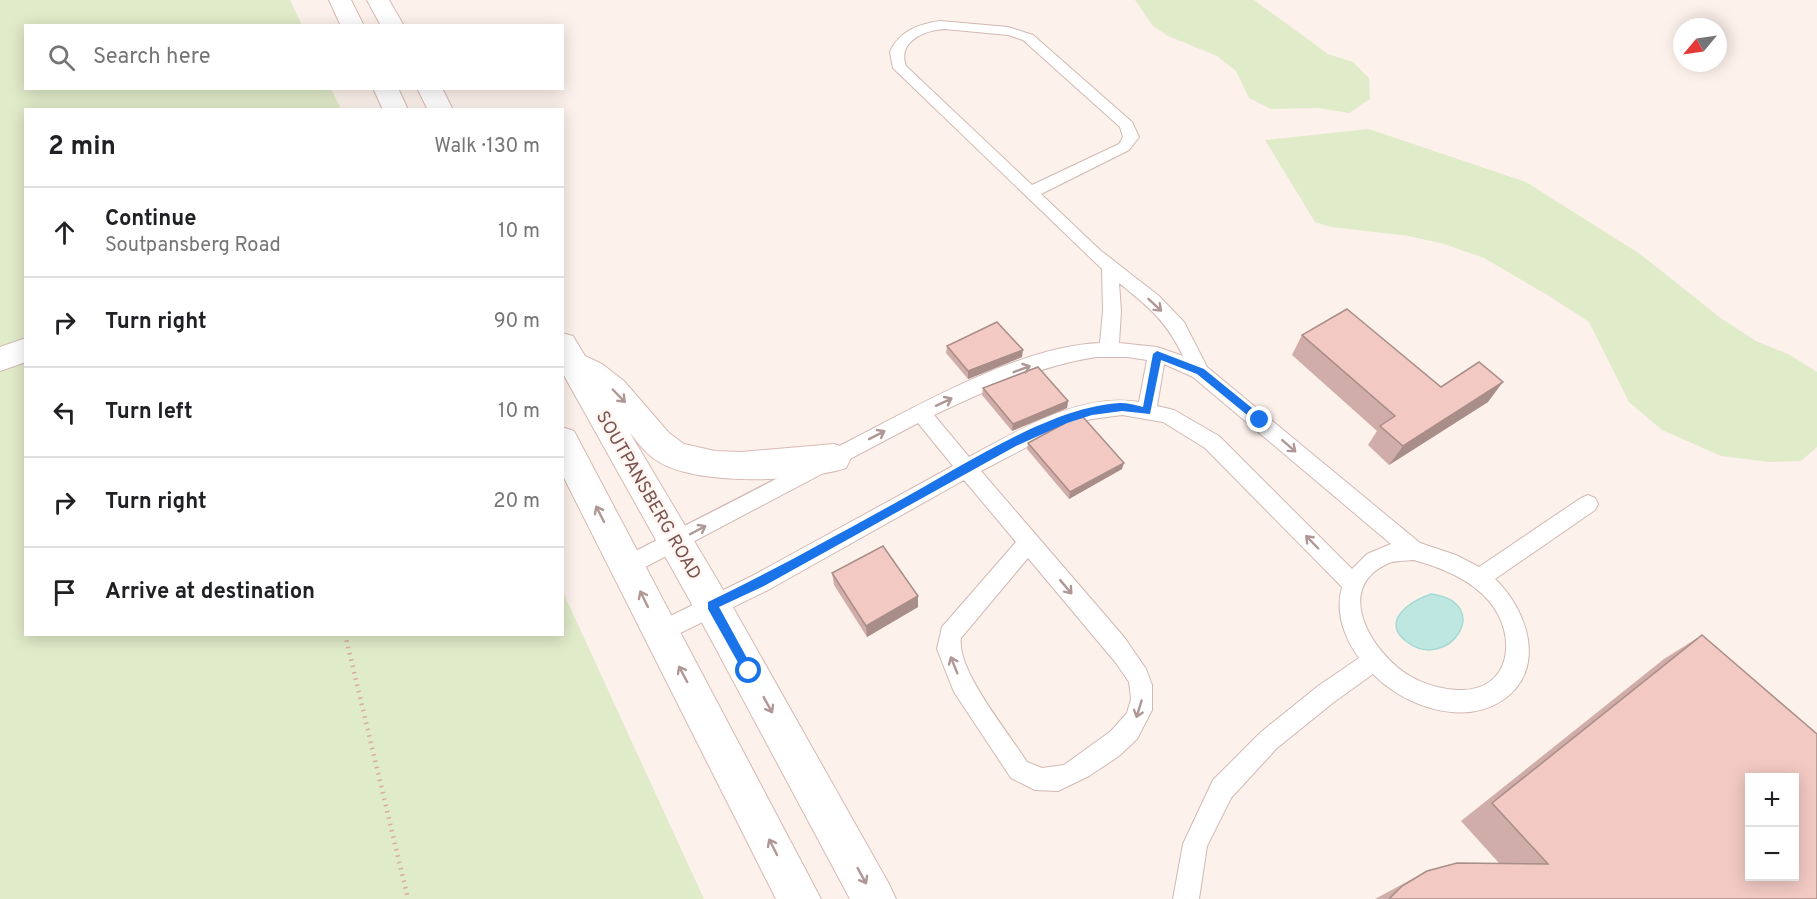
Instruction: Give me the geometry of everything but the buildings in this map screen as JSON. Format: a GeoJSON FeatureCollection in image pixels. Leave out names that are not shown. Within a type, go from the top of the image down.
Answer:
{"type":"FeatureCollection","features":[{"type":"Feature","properties":{"kind":"main road"},"geometry":{"type":"LineString","coordinates":[[340,0],[352,24]]}},
{"type":"Feature","properties":{"kind":"main road"},"geometry":{"type":"LineString","coordinates":[[378,0],[392,24]]}},
{"type":"Feature","properties":{"kind":"main road"},"geometry":{"type":"LineString","coordinates":[[387,90],[395,108]]}},
{"type":"Feature","properties":{"kind":"main road"},"geometry":{"type":"LineString","coordinates":[[430,90],[440,108]]}},
{"type":"Feature","properties":{"kind":"main road"},"geometry":{"type":"LineString","coordinates":[[0,359],[24,351]]}},
{"type":"Feature","properties":{"kind":"main road"},"geometry":{"type":"LineString","coordinates":[[567,353],[619,395],[658,444],[680,458],[719,465],[754,466],[834,458]]}},
{"type":"Feature","properties":{"kind":"main road","name":"SOUTPANSBERG ROAD"},"geometry":{"type":"LineString","coordinates":[[567,353],[712,605],[874,899]]}},
{"type":"Feature","properties":{"kind":"main road"},"geometry":{"type":"LineString","coordinates":[[564,444],[799,899]]}},
{"type":"Feature","properties":{"kind":"lane"},"geometry":{"type":"LineString","coordinates":[[1030,192],[1124,147],[1131,137],[1127,125],[1035,42],[1022,34],[1002,29],[940,25],[920,31],[901,43],[895,52],[900,68],[1030,192],[1110,268],[1152,301],[1178,327],[1200,372]]}},
{"type":"Feature","properties":{"kind":"lane"},"geometry":{"type":"LineString","coordinates":[[1109,350],[1112,310],[1110,268]]}},
{"type":"Feature","properties":{"kind":"lane"},"geometry":{"type":"LineString","coordinates":[[627,566],[921,413],[1028,366],[1068,354],[1109,350],[1157,354],[1200,372],[1414,551]]}},
{"type":"Feature","properties":{"kind":"lane"},"geometry":{"type":"LineString","coordinates":[[1147,411],[1157,354]]}},
{"type":"Feature","properties":{"kind":"lane"},"geometry":{"type":"LineString","coordinates":[[660,632],[760,583],[966,469],[1064,420],[1092,411],[1122,407],[1167,415],[1212,442],[1353,584]]}},
{"type":"Feature","properties":{"kind":"lane"},"geometry":{"type":"LineString","coordinates":[[921,413],[966,469],[1029,542],[1124,656],[1139,679],[1142,700],[1133,724],[1111,747],[1066,778],[1051,782],[1031,779],[1019,770],[962,684],[948,649],[950,634],[1029,542]]}},
{"type":"Feature","properties":{"kind":"lane"},"geometry":{"type":"LineString","coordinates":[[1479,578],[1588,504]]}},
{"type":"Feature","properties":{"kind":"lane"},"geometry":{"type":"LineString","coordinates":[[1414,551],[1448,560],[1479,578],[1498,596],[1512,618],[1519,640],[1518,662],[1510,680],[1494,694],[1472,701],[1437,698],[1420,693],[1395,679],[1374,661],[1356,635],[1349,608],[1353,584],[1366,566],[1387,554],[1414,551]]}},
{"type":"Feature","properties":{"kind":"lane"},"geometry":{"type":"LineString","coordinates":[[1186,899],[1195,844],[1222,789],[1269,740],[1326,694],[1374,661]]}},
{"type":"Feature","properties":{"kind":"path"},"geometry":{"type":"LineString","coordinates":[[345,636],[408,899]]}},
{"type":"Feature","properties":{"kind":"green space"},"geometry":{"type":"Polygon","coordinates":[[[0,0],[290,0],[302,24],[24,24],[24,90],[332,90],[340,108],[24,108],[24,636],[564,636],[564,594],[704,899],[0,899],[0,0]]]}},
{"type":"Feature","properties":{"kind":"green space"},"geometry":{"type":"Polygon","coordinates":[[[1135,0],[1254,0],[1328,54],[1353,62],[1369,78],[1370,99],[1349,113],[1318,108],[1271,109],[1249,98],[1236,71],[1217,56],[1168,36],[1153,26],[1135,0]]]}},
{"type":"Feature","properties":{"kind":"green space"},"geometry":{"type":"Polygon","coordinates":[[[1369,129],[1526,182],[1640,254],[1722,319],[1756,341],[1790,355],[1817,372],[1817,447],[1801,461],[1769,462],[1721,456],[1662,430],[1629,402],[1589,322],[1549,296],[1484,258],[1444,244],[1409,236],[1331,227],[1315,222],[1265,140],[1369,129]]]}},
{"type":"Feature","properties":{"kind":"water"},"geometry":{"type":"Polygon","coordinates":[[[1431,594],[1450,600],[1460,610],[1463,621],[1459,633],[1450,643],[1437,649],[1422,649],[1407,642],[1399,634],[1396,627],[1397,619],[1407,607],[1431,594]]]}},
{"type":"Feature","properties":{"kind":"route"},"geometry":{"type":"LineString","coordinates":[[749,671],[712,605],[760,583],[1013,443],[1064,420],[1092,411],[1122,407],[1147,411],[1157,354],[1200,372],[1260,420]]}}]}
